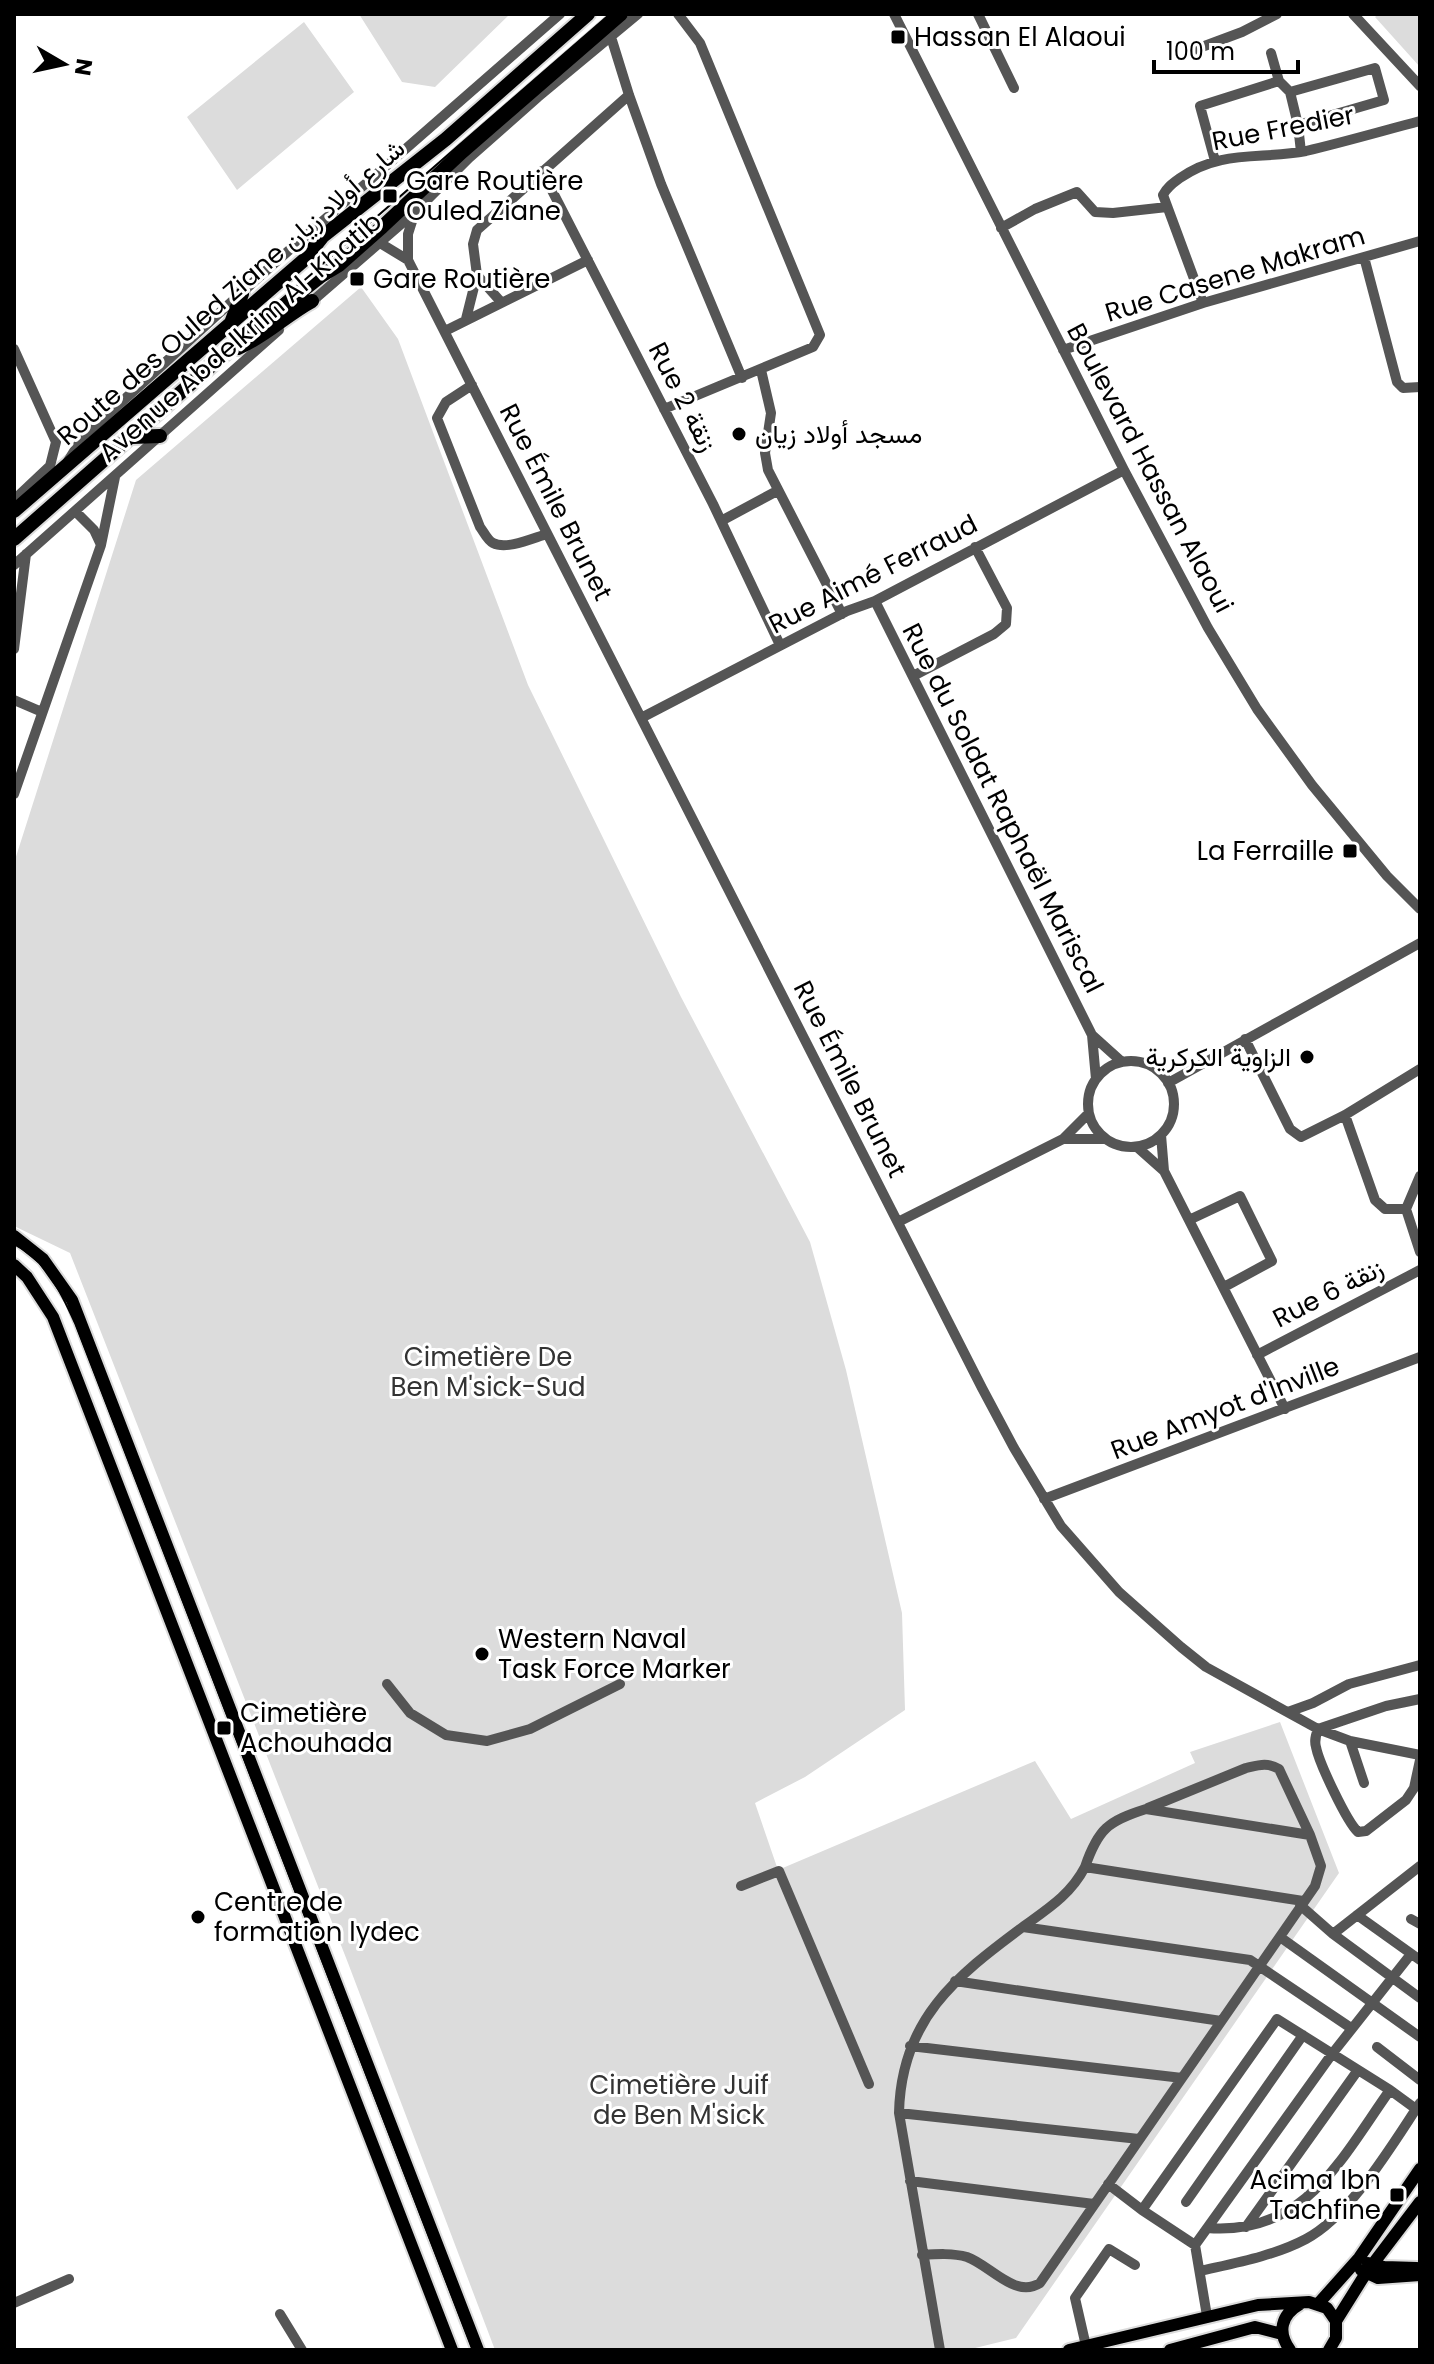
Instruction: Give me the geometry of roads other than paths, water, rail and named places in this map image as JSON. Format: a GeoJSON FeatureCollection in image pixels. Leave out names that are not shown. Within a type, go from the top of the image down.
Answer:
{"type":"FeatureCollection","features":[{"type":"Feature","properties":{"kind":"highway","name":"Route des Ouled Ziane شارع أولاد زيان"},"geometry":{"type":"LineString","coordinates":[[14,511],[304,260],[323,236],[446,139],[588,14]]}},
{"type":"Feature","properties":{"kind":"highway","name":"Route des Ouled Ziane شارع أولاد زيان"},"geometry":{"type":"LineString","coordinates":[[14,539],[223,355],[339,265],[451,172],[462,152],[621,14]]}},
{"type":"Feature","properties":{"kind":"highway"},"geometry":{"type":"LineString","coordinates":[[231,324],[242,294]]}},
{"type":"Feature","properties":{"kind":"highway"},"geometry":{"type":"LineString","coordinates":[[223,355],[262,336],[289,314],[312,301]]}},
{"type":"Feature","properties":{"kind":"highway"},"geometry":{"type":"LineString","coordinates":[[132,437],[160,436]]}},
{"type":"Feature","properties":{"kind":"main road"},"geometry":{"type":"LineString","coordinates":[[14,1236],[43,1259],[72,1300],[478,2350]]}},
{"type":"Feature","properties":{"kind":"main road"},"geometry":{"type":"LineString","coordinates":[[14,1265],[41,1295],[64,1343],[452,2350]]}},
{"type":"Feature","properties":{"kind":"main road"},"geometry":{"type":"LineString","coordinates":[[1318,2304],[1356,2261],[1420,2169]]}},
{"type":"Feature","properties":{"kind":"main road"},"geometry":{"type":"LineString","coordinates":[[1329,2350],[1336,2338],[1336,2321],[1368,2269],[1420,2202]]}},
{"type":"Feature","properties":{"kind":"main road"},"geometry":{"type":"LineString","coordinates":[[1356,2261],[1378,2278],[1420,2275]]}},
{"type":"Feature","properties":{"kind":"main road"},"geometry":{"type":"LineString","coordinates":[[1368,2269],[1420,2268]]}},
{"type":"Feature","properties":{"kind":"main road"},"geometry":{"type":"LineString","coordinates":[[1290,2350],[1282,2334],[1286,2315],[1300,2304]]}},
{"type":"Feature","properties":{"kind":"main road"},"geometry":{"type":"LineString","coordinates":[[1069,2350],[1258,2305],[1318,2304],[1327,2308],[1336,2321]]}},
{"type":"Feature","properties":{"kind":"main road"},"geometry":{"type":"LineString","coordinates":[[1170,2350],[1255,2327],[1282,2334]]}},
{"type":"Feature","properties":{"kind":"street","name":"Avenue Abdelkrim Al-Khatib"},"geometry":{"type":"LineString","coordinates":[[62,471],[84,435],[560,14]]}},
{"type":"Feature","properties":{"kind":"street","name":"Avenue Abdelkrim Al-Khatib"},"geometry":{"type":"LineString","coordinates":[[14,565],[415,212],[451,172],[638,14]]}},
{"type":"Feature","properties":{"kind":"street"},"geometry":{"type":"LineString","coordinates":[[664,409],[813,347],[819,340],[819,331],[700,43],[678,14]]}},
{"type":"Feature","properties":{"kind":"street","name":"Boulevard Hassan Alaoui"},"geometry":{"type":"LineString","coordinates":[[894,14],[1124,470],[1208,628],[1257,709],[1312,785],[1362,847],[1420,909]]}},
{"type":"Feature","properties":{"kind":"street"},"geometry":{"type":"LineString","coordinates":[[978,14],[1014,88]]}},
{"type":"Feature","properties":{"kind":"street"},"geometry":{"type":"LineString","coordinates":[[1191,51],[1242,32],[1277,14]]}},
{"type":"Feature","properties":{"kind":"street"},"geometry":{"type":"LineString","coordinates":[[1353,14],[1420,86]]}},
{"type":"Feature","properties":{"kind":"street"},"geometry":{"type":"LineString","coordinates":[[611,37],[661,184],[742,378]]}},
{"type":"Feature","properties":{"kind":"street"},"geometry":{"type":"LineString","coordinates":[[1271,53],[1279,81],[1290,92],[1301,152]]}},
{"type":"Feature","properties":{"kind":"street"},"geometry":{"type":"LineString","coordinates":[[1290,92],[1375,68],[1384,100],[1298,125]]}},
{"type":"Feature","properties":{"kind":"street"},"geometry":{"type":"LineString","coordinates":[[1215,161],[1200,106],[1279,81]]}},
{"type":"Feature","properties":{"kind":"street"},"geometry":{"type":"LineString","coordinates":[[466,319],[477,275],[473,244],[477,230],[629,95]]}},
{"type":"Feature","properties":{"kind":"street","name":"Rue Fredier"},"geometry":{"type":"LineString","coordinates":[[1167,207],[1163,195],[1170,185],[1192,170],[1215,161],[1234,156],[1301,152],[1420,121]]}},
{"type":"Feature","properties":{"kind":"street","name":"Rue 2 زنقة"},"geometry":{"type":"LineString","coordinates":[[542,171],[721,521],[780,645]]}},
{"type":"Feature","properties":{"kind":"street"},"geometry":{"type":"LineString","coordinates":[[1001,228],[1035,209],[1077,192],[1095,212],[1167,207],[1203,303]]}},
{"type":"Feature","properties":{"kind":"street"},"geometry":{"type":"LineString","coordinates":[[408,260],[408,234],[415,212]]}},
{"type":"Feature","properties":{"kind":"street","name":"Rue Casene Makram"},"geometry":{"type":"LineString","coordinates":[[1063,350],[1203,303],[1420,241]]}},
{"type":"Feature","properties":{"kind":"street"},"geometry":{"type":"LineString","coordinates":[[380,243],[408,260]]}},
{"type":"Feature","properties":{"kind":"street"},"geometry":{"type":"LineString","coordinates":[[1364,257],[1394,374],[1403,388],[1420,387]]}},
{"type":"Feature","properties":{"kind":"street","name":"Rue Émile Brunet"},"geometry":{"type":"LineString","coordinates":[[408,260],[1007,1436],[1061,1526],[1109,1581],[1206,1667],[1318,1729],[1350,1741],[1420,1757]]}},
{"type":"Feature","properties":{"kind":"street"},"geometry":{"type":"LineString","coordinates":[[445,331],[588,260]]}},
{"type":"Feature","properties":{"kind":"street"},"geometry":{"type":"LineString","coordinates":[[477,275],[501,302]]}},
{"type":"Feature","properties":{"kind":"street"},"geometry":{"type":"LineString","coordinates":[[14,349],[56,442],[50,466],[14,500]]}},
{"type":"Feature","properties":{"kind":"street"},"geometry":{"type":"LineString","coordinates":[[761,370],[771,413],[765,459],[777,491],[842,614]]}},
{"type":"Feature","properties":{"kind":"street"},"geometry":{"type":"LineString","coordinates":[[14,384],[28,381]]}},
{"type":"Feature","properties":{"kind":"street"},"geometry":{"type":"LineString","coordinates":[[472,385],[446,402],[437,418],[480,527],[489,541],[498,545],[547,534]]}},
{"type":"Feature","properties":{"kind":"street"},"geometry":{"type":"LineString","coordinates":[[56,442],[84,435]]}},
{"type":"Feature","properties":{"kind":"street","name":"Rue Aimé Ferraud"},"geometry":{"type":"LineString","coordinates":[[643,717],[842,614],[875,601],[1124,470]]}},
{"type":"Feature","properties":{"kind":"street"},"geometry":{"type":"LineString","coordinates":[[14,794],[101,545],[116,475]]}},
{"type":"Feature","properties":{"kind":"street"},"geometry":{"type":"LineString","coordinates":[[721,521],[777,491]]}},
{"type":"Feature","properties":{"kind":"street"},"geometry":{"type":"LineString","coordinates":[[75,511],[94,530],[101,545]]}},
{"type":"Feature","properties":{"kind":"street"},"geometry":{"type":"LineString","coordinates":[[913,676],[994,634],[1006,624],[1007,608],[975,547]]}},
{"type":"Feature","properties":{"kind":"street"},"geometry":{"type":"LineString","coordinates":[[14,649],[26,554]]}},
{"type":"Feature","properties":{"kind":"street","name":"Rue du Soldat Raphaël Mariscal"},"geometry":{"type":"LineString","coordinates":[[875,601],[1092,1035],[1096,1079]]}},
{"type":"Feature","properties":{"kind":"street"},"geometry":{"type":"LineString","coordinates":[[14,700],[42,712]]}},
{"type":"Feature","properties":{"kind":"street"},"geometry":{"type":"LineString","coordinates":[[1168,1083],[1420,943]]}},
{"type":"Feature","properties":{"kind":"street","name":"Rue du Soldat Raphaël Mariscal"},"geometry":{"type":"LineString","coordinates":[[1092,1035],[1122,1062]]}},
{"type":"Feature","properties":{"kind":"street"},"geometry":{"type":"LineString","coordinates":[[1245,1039],[1290,1129],[1301,1137],[1345,1115],[1420,1069]]}},
{"type":"Feature","properties":{"kind":"street"},"geometry":{"type":"LineString","coordinates":[[1063,1139],[1104,1139],[1125,1147],[1137,1147],[1161,1135],[1173,1110],[1172,1091],[1156,1069],[1140,1062],[1122,1062],[1107,1068],[1096,1079],[1087,1102],[1088,1114],[1104,1139]]}},
{"type":"Feature","properties":{"kind":"street"},"geometry":{"type":"LineString","coordinates":[[898,1222],[1063,1139],[1088,1114]]}},
{"type":"Feature","properties":{"kind":"street"},"geometry":{"type":"LineString","coordinates":[[1345,1115],[1375,1200],[1385,1209],[1406,1209]]}},
{"type":"Feature","properties":{"kind":"street"},"geometry":{"type":"LineString","coordinates":[[1161,1135],[1164,1171]]}},
{"type":"Feature","properties":{"kind":"street"},"geometry":{"type":"LineString","coordinates":[[1137,1147],[1164,1171],[1285,1409]]}},
{"type":"Feature","properties":{"kind":"street"},"geometry":{"type":"LineString","coordinates":[[1420,1176],[1406,1209],[1420,1252]]}},
{"type":"Feature","properties":{"kind":"street"},"geometry":{"type":"LineString","coordinates":[[1189,1220],[1240,1196],[1272,1261],[1224,1287]]}},
{"type":"Feature","properties":{"kind":"street","name":"Rue 6 زنقة"},"geometry":{"type":"LineString","coordinates":[[1257,1355],[1420,1270]]}},
{"type":"Feature","properties":{"kind":"street","name":"Rue Amyot d'Inville"},"geometry":{"type":"LineString","coordinates":[[1044,1499],[1420,1357]]}},
{"type":"Feature","properties":{"kind":"street"},"geometry":{"type":"LineString","coordinates":[[1288,1712],[1349,1684],[1420,1665]]}},
{"type":"Feature","properties":{"kind":"street"},"geometry":{"type":"LineString","coordinates":[[387,1684],[410,1713],[446,1735],[487,1741],[530,1729],[620,1684]]}},
{"type":"Feature","properties":{"kind":"street"},"geometry":{"type":"LineString","coordinates":[[1420,1699],[1386,1706],[1318,1729],[1315,1742],[1317,1754],[1355,1829],[1366,1831],[1416,1793],[1420,1757]]}},
{"type":"Feature","properties":{"kind":"street"},"geometry":{"type":"LineString","coordinates":[[1350,1741],[1364,1783]]}},
{"type":"Feature","properties":{"kind":"street"},"geometry":{"type":"LineString","coordinates":[[922,2255],[970,2258],[1018,2287],[1032,2287],[1040,2283],[1321,1874],[1320,1858],[1279,1769],[1263,1764],[1246,1768],[1130,1814],[1098,1834],[1078,1882],[1060,1901],[955,1981],[933,2007],[910,2046],[902,2074],[899,2113],[922,2255],[940,2350]]}},
{"type":"Feature","properties":{"kind":"street"},"geometry":{"type":"LineString","coordinates":[[1146,1809],[1310,1835]]}},
{"type":"Feature","properties":{"kind":"street"},"geometry":{"type":"LineString","coordinates":[[1085,1867],[1302,1903],[1333,1934],[1420,1998]]}},
{"type":"Feature","properties":{"kind":"street"},"geometry":{"type":"LineString","coordinates":[[741,1886],[779,1871],[869,2084]]}},
{"type":"Feature","properties":{"kind":"street"},"geometry":{"type":"LineString","coordinates":[[1333,1934],[1417,1873]]}},
{"type":"Feature","properties":{"kind":"street"},"geometry":{"type":"LineString","coordinates":[[1195,2245],[1351,2028],[1391,1977],[1416,1957],[1357,1915]]}},
{"type":"Feature","properties":{"kind":"street"},"geometry":{"type":"LineString","coordinates":[[1023,1927],[1239,1957],[1261,1965],[1351,2028]]}},
{"type":"Feature","properties":{"kind":"street"},"geometry":{"type":"LineString","coordinates":[[1280,1937],[1420,2037]]}},
{"type":"Feature","properties":{"kind":"street"},"geometry":{"type":"LineString","coordinates":[[955,1981],[1221,2021]]}},
{"type":"Feature","properties":{"kind":"street"},"geometry":{"type":"LineString","coordinates":[[1142,2210],[1275,2020],[1280,2019],[1418,2106],[1342,2212],[1322,2229],[1279,2250],[1200,2271]]}},
{"type":"Feature","properties":{"kind":"street"},"geometry":{"type":"LineString","coordinates":[[1186,2202],[1303,2035]]}},
{"type":"Feature","properties":{"kind":"street"},"geometry":{"type":"LineString","coordinates":[[910,2046],[1182,2078]]}},
{"type":"Feature","properties":{"kind":"street"},"geometry":{"type":"LineString","coordinates":[[1377,2047],[1420,2080]]}},
{"type":"Feature","properties":{"kind":"street"},"geometry":{"type":"LineString","coordinates":[[1246,2227],[1358,2070]]}},
{"type":"Feature","properties":{"kind":"street"},"geometry":{"type":"LineString","coordinates":[[1207,2228],[1227,2230],[1246,2227],[1292,2210],[1312,2195],[1390,2090]]}},
{"type":"Feature","properties":{"kind":"street"},"geometry":{"type":"LineString","coordinates":[[899,2113],[1139,2139]]}},
{"type":"Feature","properties":{"kind":"street"},"geometry":{"type":"LineString","coordinates":[[910,2181],[1094,2204]]}},
{"type":"Feature","properties":{"kind":"street"},"geometry":{"type":"LineString","coordinates":[[1108,2184],[1195,2245],[1207,2316]]}},
{"type":"Feature","properties":{"kind":"street"},"geometry":{"type":"LineString","coordinates":[[1086,2346],[1075,2298],[1109,2249],[1135,2265]]}},
{"type":"Feature","properties":{"kind":"street"},"geometry":{"type":"LineString","coordinates":[[14,2303],[69,2279]]}},
{"type":"Feature","properties":{"kind":"street"},"geometry":{"type":"LineString","coordinates":[[280,2314],[302,2350]]}},
{"type":"Feature","properties":{"kind":"tram line"},"geometry":{"type":"LineString","coordinates":[[14,532],[610,14]]}},
{"type":"Feature","properties":{"kind":"tram line"},"geometry":{"type":"LineString","coordinates":[[14,1244],[44,1268],[75,1323],[473,2350]]}},
{"type":"Feature","properties":{"kind":"place","name":"Hassan El Alaoui"},"geometry":{"type":"Point","coordinates":[898,37]}},
{"type":"Feature","properties":{"kind":"place","name":"Gare Routière Ouled Ziane"},"geometry":{"type":"Point","coordinates":[390,196]}},
{"type":"Feature","properties":{"kind":"place","name":"Gare Routière"},"geometry":{"type":"Point","coordinates":[357,279]}},
{"type":"Feature","properties":{"kind":"place","name":"مسجد أولاد زيان"},"geometry":{"type":"Point","coordinates":[739,434]}},
{"type":"Feature","properties":{"kind":"place","name":"La Ferraille"},"geometry":{"type":"Point","coordinates":[1350,851]}},
{"type":"Feature","properties":{"kind":"place","name":"الزاوية الكركرية"},"geometry":{"type":"Point","coordinates":[1307,1057]}},
{"type":"Feature","properties":{"kind":"place","name":"Western Naval Task Force Marker"},"geometry":{"type":"Point","coordinates":[482,1654]}},
{"type":"Feature","properties":{"kind":"place","name":"Cimetière Achouhada"},"geometry":{"type":"Point","coordinates":[224,1728]}},
{"type":"Feature","properties":{"kind":"place","name":"Centre de formation lydec"},"geometry":{"type":"Point","coordinates":[198,1917]}},
{"type":"Feature","properties":{"kind":"place","name":"Acima Ibn Tachfine"},"geometry":{"type":"Point","coordinates":[1397,2195]}},
{"type":"Feature","properties":{"kind":"park label","name":"Cimetière De Ben M'sick-Sud"},"geometry":{"type":"Point","coordinates":[488,1372]}},
{"type":"Feature","properties":{"kind":"park label","name":"Cimetière Juif de Ben M'sick"},"geometry":{"type":"Point","coordinates":[679,2100]}}]}
